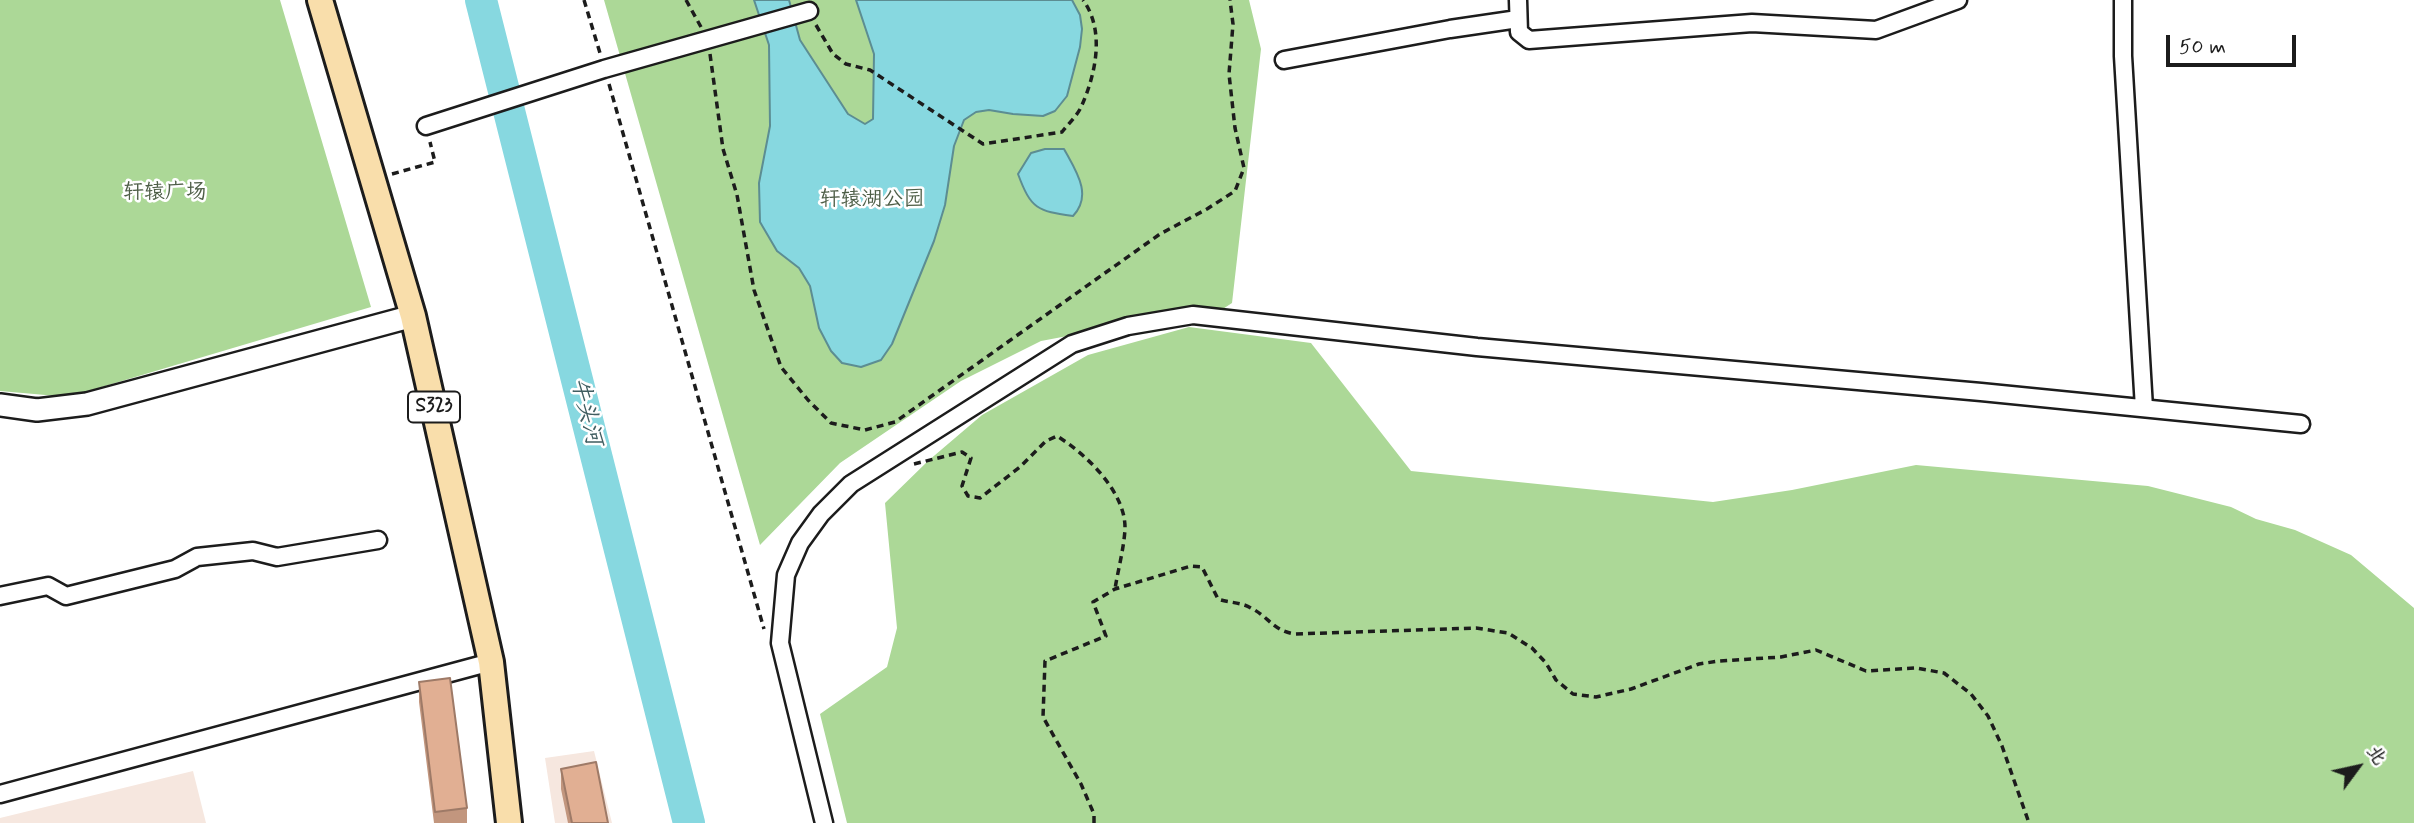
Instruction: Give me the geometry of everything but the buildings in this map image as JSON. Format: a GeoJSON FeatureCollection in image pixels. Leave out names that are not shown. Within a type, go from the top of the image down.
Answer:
{"type":"FeatureCollection","features":[{"type":"Feature","properties":{"kind":"main road","name":"S323"},"geometry":{"type":"LineString","coordinates":[[320,0],[413,316],[491,662],[509,823]]}},
{"type":"Feature","properties":{"kind":"street"},"geometry":{"type":"LineString","coordinates":[[1518,0],[1518,32],[1529,40],[1752,23],[1876,30],[1958,0]]}},
{"type":"Feature","properties":{"kind":"street"},"geometry":{"type":"LineString","coordinates":[[2123,0],[2123,56],[2144,408]]}},
{"type":"Feature","properties":{"kind":"street"},"geometry":{"type":"LineString","coordinates":[[426,126],[604,69],[809,10]]}},
{"type":"Feature","properties":{"kind":"street"},"geometry":{"type":"LineString","coordinates":[[1284,60],[1518,19]]}},
{"type":"Feature","properties":{"kind":"street"},"geometry":{"type":"LineString","coordinates":[[824,823],[780,643],[786,575],[800,542],[821,514],[851,484],[1072,344],[1128,326],[1194,315],[1477,347],[2301,424]]}},
{"type":"Feature","properties":{"kind":"street"},"geometry":{"type":"LineString","coordinates":[[0,405],[37,410],[87,404],[413,316]]}},
{"type":"Feature","properties":{"kind":"street"},"geometry":{"type":"LineString","coordinates":[[0,596],[48,586],[66,596],[175,569],[197,557],[253,551],[278,557],[378,540]]}},
{"type":"Feature","properties":{"kind":"street"},"geometry":{"type":"LineString","coordinates":[[0,794],[491,662]]}},
{"type":"Feature","properties":{"kind":"path"},"geometry":{"type":"LineString","coordinates":[[584,0],[765,635],[780,643]]}},
{"type":"Feature","properties":{"kind":"path"},"geometry":{"type":"LineString","coordinates":[[686,0],[708,39],[723,149],[737,195],[754,290],[781,367],[807,400],[831,423],[865,430],[895,422],[1160,234],[1235,191],[1244,168],[1228,74],[1233,24],[1230,0]]}},
{"type":"Feature","properties":{"kind":"path"},"geometry":{"type":"LineString","coordinates":[[809,10],[833,54],[846,64],[870,70],[983,144],[1062,132],[1081,107],[1093,73],[1098,41],[1092,12],[1083,0]]}},
{"type":"Feature","properties":{"kind":"path"},"geometry":{"type":"LineString","coordinates":[[373,180],[435,162],[426,126]]}},
{"type":"Feature","properties":{"kind":"path"},"geometry":{"type":"LineString","coordinates":[[905,451],[909,465],[962,452],[971,458],[962,486],[968,496],[981,498],[1020,467],[1046,441],[1057,436],[1091,463],[1120,504],[1125,531],[1115,589]]}},
{"type":"Feature","properties":{"kind":"path"},"geometry":{"type":"LineString","coordinates":[[1094,823],[1094,814],[1081,784],[1043,717],[1045,661],[1106,636],[1093,602],[1115,589],[1191,566],[1202,567],[1218,599],[1243,603],[1282,632],[1295,634],[1476,628],[1508,633],[1532,648],[1546,663],[1556,680],[1573,694],[1596,697],[1631,689],[1699,664],[1781,657],[1815,650],[1866,671],[1916,668],[1944,673],[1971,694],[1988,716],[2002,746],[2029,823]]}},
{"type":"Feature","properties":{"kind":"shaded area"},"geometry":{"type":"Polygon","coordinates":[[[594,751],[612,823],[555,823],[545,758],[594,751]]]}},
{"type":"Feature","properties":{"kind":"shaded area"},"geometry":{"type":"Polygon","coordinates":[[[193,771],[206,823],[0,823],[0,818],[193,771]]]}},
{"type":"Feature","properties":{"kind":"green space","name":"轩辕广场"},"geometry":{"type":"Polygon","coordinates":[[[0,0],[280,0],[371,307],[68,397],[0,391],[0,0]]]}},
{"type":"Feature","properties":{"kind":"green space","name":"轩辕湖公园"},"geometry":{"type":"Polygon","coordinates":[[[604,0],[1249,0],[1261,49],[1232,303],[1206,320],[1168,317],[1041,341],[961,381],[840,463],[760,545],[604,0]]]}},
{"type":"Feature","properties":{"kind":"green space"},"geometry":{"type":"Polygon","coordinates":[[[1189,327],[1311,343],[1411,471],[1713,502],[1792,490],[1916,465],[2148,486],[2231,507],[2256,519],[2295,530],[2351,555],[2414,608],[2414,823],[847,823],[820,714],[887,667],[897,628],[885,503],[928,461],[982,415],[1088,355],[1189,327]]]}},
{"type":"Feature","properties":{"kind":"water"},"geometry":{"type":"Polygon","coordinates":[[[754,0],[789,0],[800,40],[848,114],[865,124],[873,119],[874,54],[856,0],[1072,0],[1080,15],[1080,47],[1067,96],[1055,111],[1043,116],[989,110],[976,112],[964,120],[954,146],[945,205],[934,241],[892,344],[881,360],[861,367],[842,363],[831,351],[819,328],[810,286],[799,268],[777,251],[760,222],[759,183],[770,126],[769,45],[754,0]]]}},
{"type":"Feature","properties":{"kind":"water"},"geometry":{"type":"Polygon","coordinates":[[[1045,149],[1064,149],[1077,174],[1082,200],[1073,216],[1043,210],[1027,195],[1023,186],[1018,174],[1031,153],[1045,149]]]}},
{"type":"Feature","properties":{"kind":"waterway","name":"牛头河"},"geometry":{"type":"LineString","coordinates":[[481,0],[689,823]]}}]}
